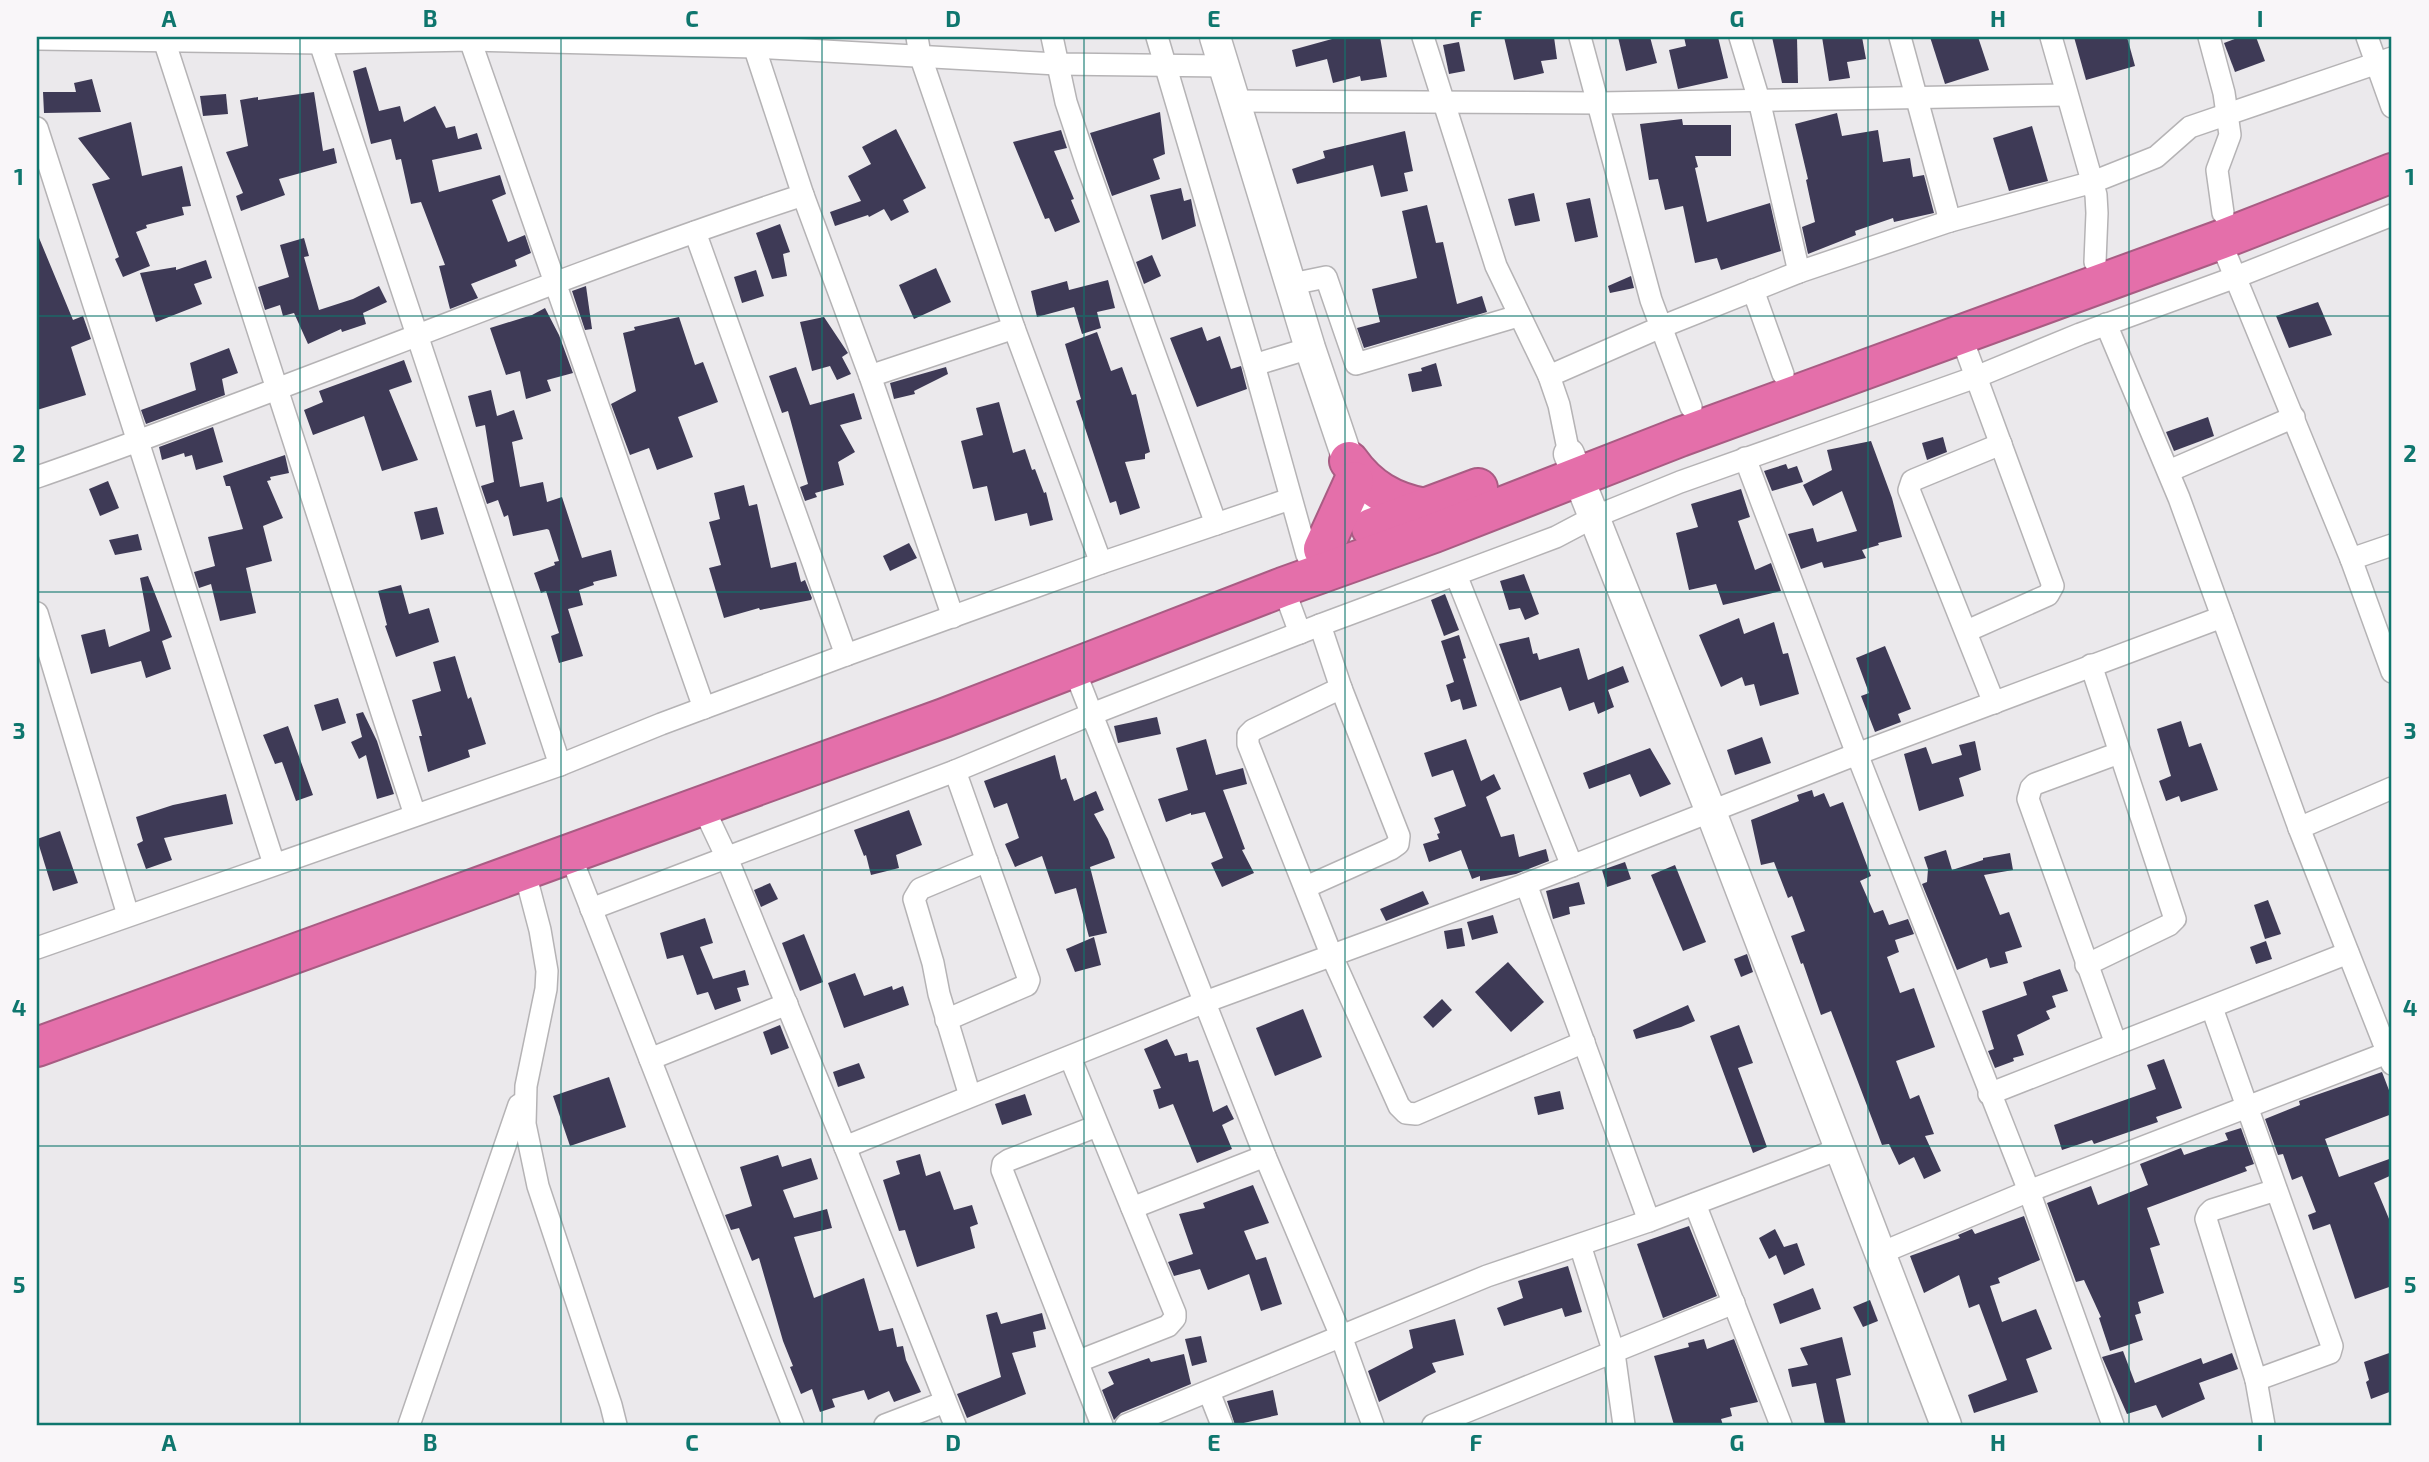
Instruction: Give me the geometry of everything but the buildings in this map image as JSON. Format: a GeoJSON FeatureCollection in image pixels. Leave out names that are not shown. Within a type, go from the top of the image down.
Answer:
{"type":"FeatureCollection","features":[{"type":"Feature","properties":{"kind":"highway"},"geometry":{"type":"LineString","coordinates":[[2221,227],[2392,149]]}},
{"type":"Feature","properties":{"kind":"highway"},"geometry":{"type":"LineString","coordinates":[[37,1020],[922,699],[1315,552],[1375,540],[1573,466],[1691,407],[1783,374],[2112,268],[2221,227],[2392,173]]}},
{"type":"Feature","properties":{"kind":"highway"},"geometry":{"type":"LineString","coordinates":[[37,1046],[1074,669],[1283,587],[1375,540],[1425,508],[1680,437],[1827,407],[1961,336],[2112,268]]}},
{"type":"Feature","properties":{"kind":"highway"},"geometry":{"type":"LineString","coordinates":[[1315,552],[1352,471],[1381,494],[1395,501],[1425,508]]}},
{"type":"Feature","properties":{"kind":"street"},"geometry":{"type":"LineString","coordinates":[[1052,37],[1066,102],[1216,524]]}},
{"type":"Feature","properties":{"kind":"street"},"geometry":{"type":"LineString","coordinates":[[1157,37],[1254,365],[1290,499],[1315,552]]}},
{"type":"Feature","properties":{"kind":"street"},"geometry":{"type":"LineString","coordinates":[[1215,37],[1310,348],[1375,540]]}},
{"type":"Feature","properties":{"kind":"street"},"geometry":{"type":"LineString","coordinates":[[1423,37],[1496,266],[1549,376],[1563,417],[1573,466],[1711,812],[1946,1425]]}},
{"type":"Feature","properties":{"kind":"street"},"geometry":{"type":"LineString","coordinates":[[1580,37],[1646,281],[1691,407]]}},
{"type":"Feature","properties":{"kind":"street"},"geometry":{"type":"LineString","coordinates":[[1740,37],[1759,100],[1799,272]]}},
{"type":"Feature","properties":{"kind":"street"},"geometry":{"type":"LineString","coordinates":[[1900,37],[1950,221]]}},
{"type":"Feature","properties":{"kind":"street"},"geometry":{"type":"LineString","coordinates":[[2051,37],[2093,182],[2112,268],[2143,310]]}},
{"type":"Feature","properties":{"kind":"street"},"geometry":{"type":"LineString","coordinates":[[2209,37],[2228,115],[2229,142],[2217,170],[2221,227],[2236,277],[2351,559],[2392,672]]}},
{"type":"Feature","properties":{"kind":"street"},"geometry":{"type":"LineString","coordinates":[[2367,37],[2384,61],[2392,107]]}},
{"type":"Feature","properties":{"kind":"street"},"geometry":{"type":"LineString","coordinates":[[37,40],[164,38],[752,42],[918,46],[1058,64],[1224,66]]}},
{"type":"Feature","properties":{"kind":"street"},"geometry":{"type":"LineString","coordinates":[[164,38],[415,815]]}},
{"type":"Feature","properties":{"kind":"street"},"geometry":{"type":"LineString","coordinates":[[469,39],[704,708]]}},
{"type":"Feature","properties":{"kind":"street"},"geometry":{"type":"LineString","coordinates":[[319,40],[560,765]]}},
{"type":"Feature","properties":{"kind":"street"},"geometry":{"type":"LineString","coordinates":[[752,42],[803,195],[870,376],[953,617]]}},
{"type":"Feature","properties":{"kind":"street"},"geometry":{"type":"LineString","coordinates":[[918,46],[1014,328],[1101,563]]}},
{"type":"Feature","properties":{"kind":"street"},"geometry":{"type":"LineString","coordinates":[[1549,376],[1661,327],[1799,272],[1950,221],[2093,182],[2156,158],[2190,127],[2384,61]]}},
{"type":"Feature","properties":{"kind":"street"},"geometry":{"type":"LineString","coordinates":[[1235,101],[1599,103],[2067,95]]}},
{"type":"Feature","properties":{"kind":"street"},"geometry":{"type":"LineString","coordinates":[[37,128],[274,864]]}},
{"type":"Feature","properties":{"kind":"street"},"geometry":{"type":"LineString","coordinates":[[37,477],[138,442],[555,283],[803,195]]}},
{"type":"Feature","properties":{"kind":"street"},"geometry":{"type":"LineString","coordinates":[[592,909],[956,771],[1092,714],[1320,625],[1556,537],[1594,517],[1745,458],[1827,407],[1976,377],[2106,324],[2236,277],[2392,215]]}},
{"type":"Feature","properties":{"kind":"street"},"geometry":{"type":"LineString","coordinates":[[695,232],[846,655]]}},
{"type":"Feature","properties":{"kind":"street"},"geometry":{"type":"LineString","coordinates":[[1292,284],[1326,277],[1356,364],[1518,316]]}},
{"type":"Feature","properties":{"kind":"street"},"geometry":{"type":"LineString","coordinates":[[1753,290],[1783,374]]}},
{"type":"Feature","properties":{"kind":"street"},"geometry":{"type":"LineString","coordinates":[[1881,1253],[2029,1191],[2248,1108],[2390,1058],[2299,828],[2169,471],[2106,324]]}},
{"type":"Feature","properties":{"kind":"street"},"geometry":{"type":"LineString","coordinates":[[870,376],[1014,328]]}},
{"type":"Feature","properties":{"kind":"street"},"geometry":{"type":"LineString","coordinates":[[1961,336],[2053,586],[2048,595],[1967,631]]}},
{"type":"Feature","properties":{"kind":"street"},"geometry":{"type":"LineString","coordinates":[[1254,365],[1310,348]]}},
{"type":"Feature","properties":{"kind":"street"},"geometry":{"type":"LineString","coordinates":[[2169,471],[2294,417]]}},
{"type":"Feature","properties":{"kind":"street"},"geometry":{"type":"LineString","coordinates":[[1994,703],[1909,489],[1916,478],[2001,444]]}},
{"type":"Feature","properties":{"kind":"street"},"geometry":{"type":"LineString","coordinates":[[1745,458],[1857,754],[2029,1191],[2113,1425]]}},
{"type":"Feature","properties":{"kind":"street"},"geometry":{"type":"LineString","coordinates":[[37,948],[560,765],[846,655],[1101,563],[1290,499]]}},
{"type":"Feature","properties":{"kind":"street"},"geometry":{"type":"LineString","coordinates":[[2351,559],[2392,545]]}},
{"type":"Feature","properties":{"kind":"street"},"geometry":{"type":"LineString","coordinates":[[1456,575],[1572,866]]}},
{"type":"Feature","properties":{"kind":"street"},"geometry":{"type":"LineString","coordinates":[[1283,587],[1300,633]]}},
{"type":"Feature","properties":{"kind":"street"},"geometry":{"type":"LineString","coordinates":[[37,613],[128,915]]}},
{"type":"Feature","properties":{"kind":"street"},"geometry":{"type":"LineString","coordinates":[[845,1147],[1205,1002],[1526,884],[1857,754],[2222,617]]}},
{"type":"Feature","properties":{"kind":"street"},"geometry":{"type":"LineString","coordinates":[[1306,887],[1391,849],[1398,844],[1399,836],[1341,688],[1320,625]]}},
{"type":"Feature","properties":{"kind":"street"},"geometry":{"type":"LineString","coordinates":[[2086,965],[2169,925],[2175,919],[2091,666]]}},
{"type":"Feature","properties":{"kind":"street"},"geometry":{"type":"LineString","coordinates":[[1074,669],[1265,1156],[1341,1336],[1373,1425]]}},
{"type":"Feature","properties":{"kind":"street"},"geometry":{"type":"LineString","coordinates":[[1341,688],[1253,730],[1248,735],[1248,744],[1331,954],[1399,1106],[1411,1115],[1584,1042]]}},
{"type":"Feature","properties":{"kind":"street"},"geometry":{"type":"LineString","coordinates":[[2116,1044],[2028,799],[2035,784],[2119,753]]}},
{"type":"Feature","properties":{"kind":"street"},"geometry":{"type":"LineString","coordinates":[[946,1020],[1029,983],[956,771]]}},
{"type":"Feature","properties":{"kind":"street"},"geometry":{"type":"LineString","coordinates":[[2299,828],[2392,788]]}},
{"type":"Feature","properties":{"kind":"street"},"geometry":{"type":"LineString","coordinates":[[702,805],[727,858],[787,1004],[955,1425]]}},
{"type":"Feature","properties":{"kind":"street"},"geometry":{"type":"LineString","coordinates":[[569,852],[793,1425]]}},
{"type":"Feature","properties":{"kind":"street"},"geometry":{"type":"LineString","coordinates":[[970,1096],[946,1020],[933,962],[914,899],[920,889],[987,861]]}},
{"type":"Feature","properties":{"kind":"street"},"geometry":{"type":"LineString","coordinates":[[409,1425],[526,1086],[547,989],[547,971],[540,930],[524,869]]}},
{"type":"Feature","properties":{"kind":"street"},"geometry":{"type":"LineString","coordinates":[[1526,884],[1649,1221]]}},
{"type":"Feature","properties":{"kind":"street"},"geometry":{"type":"LineString","coordinates":[[1989,1094],[2348,953]]}},
{"type":"Feature","properties":{"kind":"street"},"geometry":{"type":"LineString","coordinates":[[650,1059],[787,1004]]}},
{"type":"Feature","properties":{"kind":"street"},"geometry":{"type":"LineString","coordinates":[[2212,1007],[2332,1350],[2256,1380]]}},
{"type":"Feature","properties":{"kind":"street"},"geometry":{"type":"LineString","coordinates":[[1070,1057],[1175,1313],[1175,1318],[1168,1326],[1079,1361]]}},
{"type":"Feature","properties":{"kind":"street"},"geometry":{"type":"LineString","coordinates":[[526,1086],[525,1125],[538,1186],[611,1405],[615,1425]]}},
{"type":"Feature","properties":{"kind":"street"},"geometry":{"type":"LineString","coordinates":[[1097,1126],[1009,1160],[1003,1164],[1002,1170],[1102,1425]]}},
{"type":"Feature","properties":{"kind":"street"},"geometry":{"type":"LineString","coordinates":[[1126,1425],[1486,1276],[1649,1221],[1839,1149]]}},
{"type":"Feature","properties":{"kind":"street"},"geometry":{"type":"LineString","coordinates":[[1132,1208],[1265,1156]]}},
{"type":"Feature","properties":{"kind":"street"},"geometry":{"type":"LineString","coordinates":[[2264,1425],[2256,1380],[2206,1219],[2212,1210],[2276,1190]]}},
{"type":"Feature","properties":{"kind":"street"},"geometry":{"type":"LineString","coordinates":[[1695,1204],[1781,1425]]}},
{"type":"Feature","properties":{"kind":"street"},"geometry":{"type":"LineString","coordinates":[[1580,1245],[1614,1353],[1620,1387],[1622,1424]]}},
{"type":"Feature","properties":{"kind":"street"},"geometry":{"type":"LineString","coordinates":[[1433,1425],[1734,1303]]}},
{"type":"Feature","properties":{"kind":"street"},"geometry":{"type":"LineString","coordinates":[[1209,1392],[1222,1425]]}},
{"type":"Feature","properties":{"kind":"street"},"geometry":{"type":"LineString","coordinates":[[885,1425],[946,1402]]}}]}
